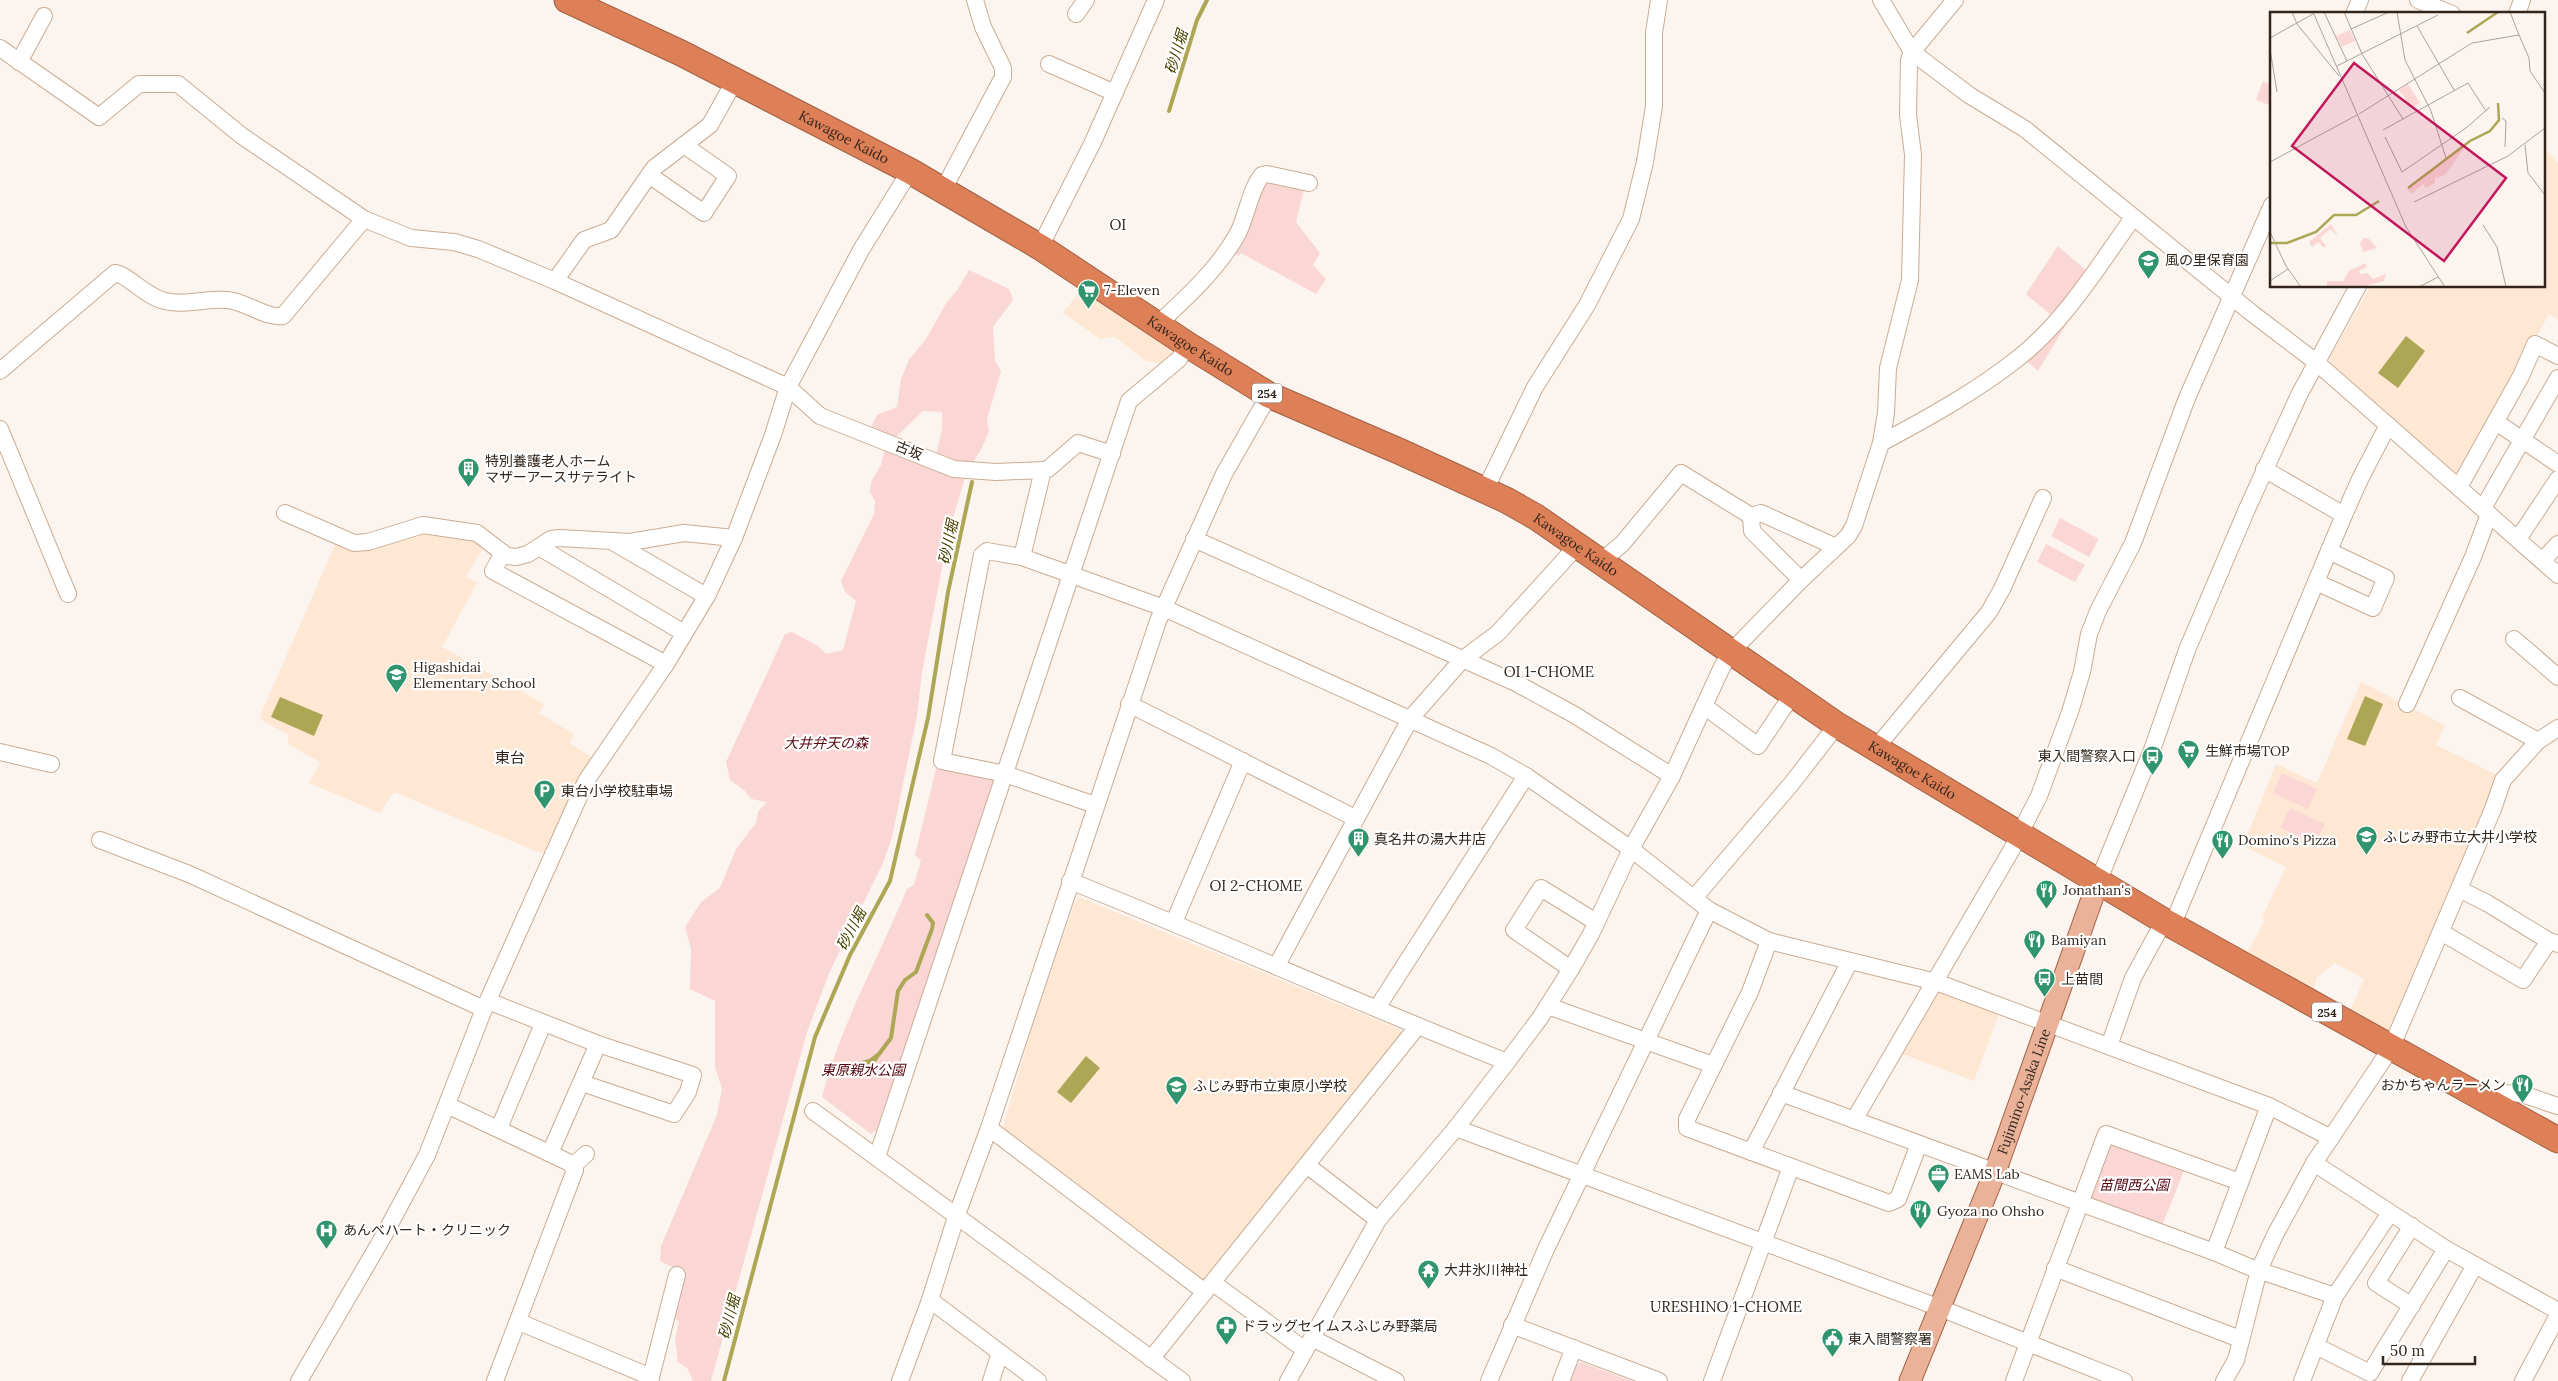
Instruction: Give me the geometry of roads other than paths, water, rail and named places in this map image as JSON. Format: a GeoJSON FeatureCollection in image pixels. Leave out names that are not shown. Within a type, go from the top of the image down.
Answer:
{"type":"FeatureCollection","features":[{"type":"Feature","properties":{"kind":"highway","name":"Kawagoe Kaido"},"geometry":{"type":"LineString","coordinates":[[567,0],[672,49],[910,171],[1040,247],[1188,345],[1269,395],[1485,490],[1536,517],[1730,653],[1876,749],[2168,923],[2558,1140]]}},
{"type":"Feature","properties":{"kind":"main road","name":"Fujimino-Asaka Line"},"geometry":{"type":"LineString","coordinates":[[1910,1381],[1995,1172],[2098,882]]}},
{"type":"Feature","properties":{"kind":"street"},"geometry":{"type":"LineString","coordinates":[[943,190],[1003,77],[1003,68],[983,27],[975,0]]}},
{"type":"Feature","properties":{"kind":"street"},"geometry":{"type":"LineString","coordinates":[[1076,14],[1086,0]]}},
{"type":"Feature","properties":{"kind":"street"},"geometry":{"type":"LineString","coordinates":[[1040,247],[1059,212],[1115,93],[1156,0]]}},
{"type":"Feature","properties":{"kind":"street"},"geometry":{"type":"LineString","coordinates":[[1485,490],[1534,387],[1587,305],[1631,219],[1646,162],[1654,106],[1654,33],[1659,0]]}},
{"type":"Feature","properties":{"kind":"street"},"geometry":{"type":"LineString","coordinates":[[1881,0],[1912,52],[1970,95],[2025,129],[2133,218],[2316,362],[2544,560],[2558,575]]}},
{"type":"Feature","properties":{"kind":"street"},"geometry":{"type":"LineString","coordinates":[[1288,1381],[1378,1220],[1456,1128],[1507,1062],[1548,1006],[1571,969],[1596,922],[1631,848],[1672,776],[1730,653],[1801,580],[1848,536],[1854,526],[1881,443],[1886,413],[1888,368],[1910,280],[1913,155],[1908,115],[1909,60],[1912,52],[1954,0]]}},
{"type":"Feature","properties":{"kind":"street"},"geometry":{"type":"LineString","coordinates":[[2355,12],[2360,0]]}},
{"type":"Feature","properties":{"kind":"street"},"geometry":{"type":"LineString","coordinates":[[2418,0],[2447,12]]}},
{"type":"Feature","properties":{"kind":"street"},"geometry":{"type":"LineString","coordinates":[[2518,12],[2522,0]]}},
{"type":"Feature","properties":{"kind":"street"},"geometry":{"type":"LineString","coordinates":[[0,48],[19,62],[44,16]]}},
{"type":"Feature","properties":{"kind":"street","name":"古坂"},"geometry":{"type":"LineString","coordinates":[[19,62],[99,117],[121,96],[139,84],[178,84],[242,136],[364,219],[411,238],[454,242],[478,249],[555,281],[788,387],[820,416],[954,469],[996,472],[1043,470]]}},
{"type":"Feature","properties":{"kind":"street"},"geometry":{"type":"LineString","coordinates":[[1049,64],[1115,93]]}},
{"type":"Feature","properties":{"kind":"street"},"geometry":{"type":"LineString","coordinates":[[555,281],[584,240],[611,230],[654,168],[710,125],[734,82]]}},
{"type":"Feature","properties":{"kind":"street"},"geometry":{"type":"LineString","coordinates":[[650,175],[704,213],[728,176],[684,145]]}},
{"type":"Feature","properties":{"kind":"street"},"geometry":{"type":"LineString","coordinates":[[299,1381],[402,1204],[426,1155],[486,1005],[586,782],[666,664],[706,596],[734,538],[774,435],[788,387],[861,250],[910,171]]}},
{"type":"Feature","properties":{"kind":"street"},"geometry":{"type":"LineString","coordinates":[[1158,324],[1216,266],[1238,234],[1262,176],[1267,174],[1309,183]]}},
{"type":"Feature","properties":{"kind":"street"},"geometry":{"type":"LineString","coordinates":[[1854,1120],[2020,835],[2039,796],[2070,712],[2082,672],[2089,634],[2098,611],[2133,543],[2187,398],[2270,210]]}},
{"type":"Feature","properties":{"kind":"street"},"geometry":{"type":"LineString","coordinates":[[1881,443],[1956,403],[2018,358],[2064,312],[2133,218]]}},
{"type":"Feature","properties":{"kind":"street"},"geometry":{"type":"LineString","coordinates":[[0,371],[115,273],[121,274],[150,296],[166,301],[225,300],[240,302],[269,315],[283,316],[364,219]]}},
{"type":"Feature","properties":{"kind":"street"},"geometry":{"type":"LineString","coordinates":[[2098,882],[2152,750],[2187,650],[2264,469],[2316,362],[2357,288]]}},
{"type":"Feature","properties":{"kind":"street"},"geometry":{"type":"LineString","coordinates":[[2460,487],[2522,376],[2535,344],[2558,356]]}},
{"type":"Feature","properties":{"kind":"street"},"geometry":{"type":"LineString","coordinates":[[877,1157],[1073,574],[1129,401],[1178,359],[1188,345]]}},
{"type":"Feature","properties":{"kind":"street"},"geometry":{"type":"LineString","coordinates":[[2407,704],[2473,557],[2486,511],[2522,440],[2558,378]]}},
{"type":"Feature","properties":{"kind":"street"},"geometry":{"type":"LineString","coordinates":[[900,1381],[930,1300],[956,1217],[989,1128],[1095,805],[1164,608],[1224,474],[1269,395]]}},
{"type":"Feature","properties":{"kind":"street"},"geometry":{"type":"LineString","coordinates":[[2496,422],[2558,464]]}},
{"type":"Feature","properties":{"kind":"street"},"geometry":{"type":"LineString","coordinates":[[2109,1046],[2133,978],[2168,923],[2344,515],[2388,425]]}},
{"type":"Feature","properties":{"kind":"street"},"geometry":{"type":"LineString","coordinates":[[0,429],[68,594]]}},
{"type":"Feature","properties":{"kind":"street"},"geometry":{"type":"LineString","coordinates":[[1022,557],[1043,470],[1048,469],[1078,443],[1112,454]]}},
{"type":"Feature","properties":{"kind":"street"},"geometry":{"type":"LineString","coordinates":[[2264,469],[2344,515]]}},
{"type":"Feature","properties":{"kind":"street"},"geometry":{"type":"LineString","coordinates":[[1600,562],[1622,544],[1681,473],[1751,516],[1761,513],[1836,547]]}},
{"type":"Feature","properties":{"kind":"street"},"geometry":{"type":"LineString","coordinates":[[2518,539],[2558,479]]}},
{"type":"Feature","properties":{"kind":"street"},"geometry":{"type":"LineString","coordinates":[[1876,749],[1988,612],[2002,588],[2043,498]]}},
{"type":"Feature","properties":{"kind":"street"},"geometry":{"type":"LineString","coordinates":[[285,513],[354,543],[368,542],[423,525],[477,533],[484,536],[507,556],[516,557],[528,554],[551,539],[560,538],[630,542],[684,533],[734,538]]}},
{"type":"Feature","properties":{"kind":"street"},"geometry":{"type":"LineString","coordinates":[[1751,516],[1752,531],[1801,580]]}},
{"type":"Feature","properties":{"kind":"street"},"geometry":{"type":"LineString","coordinates":[[1194,539],[1516,683],[1573,714],[1672,776]]}},
{"type":"Feature","properties":{"kind":"street"},"geometry":{"type":"LineString","coordinates":[[610,540],[706,596]]}},
{"type":"Feature","properties":{"kind":"street"},"geometry":{"type":"LineString","coordinates":[[2544,560],[2558,544]]}},
{"type":"Feature","properties":{"kind":"street"},"geometry":{"type":"LineString","coordinates":[[1277,966],[1410,719],[1462,660],[1498,633],[1577,546]]}},
{"type":"Feature","properties":{"kind":"street"},"geometry":{"type":"LineString","coordinates":[[539,547],[684,633]]}},
{"type":"Feature","properties":{"kind":"street"},"geometry":{"type":"LineString","coordinates":[[1095,805],[1005,774],[942,761],[982,555],[987,551],[1022,557],[1164,608],[1491,756],[1526,776],[1631,848],[1709,910],[1769,941],[1936,982],[2269,1106],[2331,1138]]}},
{"type":"Feature","properties":{"kind":"street"},"geometry":{"type":"LineString","coordinates":[[2316,582],[2373,608],[2386,578],[2329,551]]}},
{"type":"Feature","properties":{"kind":"street"},"geometry":{"type":"LineString","coordinates":[[503,553],[493,571],[666,664]]}},
{"type":"Feature","properties":{"kind":"street"},"geometry":{"type":"LineString","coordinates":[[2514,639],[2558,677]]}},
{"type":"Feature","properties":{"kind":"street"},"geometry":{"type":"LineString","coordinates":[[1704,706],[1758,746],[1792,695]]}},
{"type":"Feature","properties":{"kind":"street"},"geometry":{"type":"LineString","coordinates":[[2460,698],[2538,741]]}},
{"type":"Feature","properties":{"kind":"street"},"geometry":{"type":"LineString","coordinates":[[1129,704],[1355,818]]}},
{"type":"Feature","properties":{"kind":"street"},"geometry":{"type":"LineString","coordinates":[[1694,898],[1792,783],[1837,725]]}},
{"type":"Feature","properties":{"kind":"street"},"geometry":{"type":"LineString","coordinates":[[2224,1381],[2236,1360],[2240,1338],[2259,1270],[2275,1235],[2314,1163],[2391,1048],[2503,780],[2538,741],[2558,728]]}},
{"type":"Feature","properties":{"kind":"street"},"geometry":{"type":"LineString","coordinates":[[0,752],[51,764]]}},
{"type":"Feature","properties":{"kind":"street"},"geometry":{"type":"LineString","coordinates":[[1174,922],[1243,760]]}},
{"type":"Feature","properties":{"kind":"street"},"geometry":{"type":"LineString","coordinates":[[1377,1008],[1526,776]]}},
{"type":"Feature","properties":{"kind":"street"},"geometry":{"type":"LineString","coordinates":[[100,840],[189,874],[486,1005],[693,1075],[688,1092],[674,1114],[582,1083]]}},
{"type":"Feature","properties":{"kind":"street"},"geometry":{"type":"LineString","coordinates":[[1070,881],[1174,922],[1377,1008],[1417,1027],[1507,1062]]}},
{"type":"Feature","properties":{"kind":"street"},"geometry":{"type":"LineString","coordinates":[[1571,969],[1514,930],[1541,888],[1596,922]]}},
{"type":"Feature","properties":{"kind":"street"},"geometry":{"type":"LineString","coordinates":[[2441,932],[2523,980],[2554,943],[2487,903],[2459,889]]}},
{"type":"Feature","properties":{"kind":"street"},"geometry":{"type":"LineString","coordinates":[[1489,1381],[1512,1325],[1581,1175],[1647,1042],[1709,910]]}},
{"type":"Feature","properties":{"kind":"street"},"geometry":{"type":"LineString","coordinates":[[1769,941],[1750,992],[1687,1119],[1686,1126],[1689,1130],[1892,1203],[1898,1199],[1919,1144]]}},
{"type":"Feature","properties":{"kind":"street"},"geometry":{"type":"LineString","coordinates":[[1751,1152],[1850,961]]}},
{"type":"Feature","properties":{"kind":"street"},"geometry":{"type":"LineString","coordinates":[[1548,1006],[1713,1065]]}},
{"type":"Feature","properties":{"kind":"street"},"geometry":{"type":"LineString","coordinates":[[499,1128],[543,1024]]}},
{"type":"Feature","properties":{"kind":"street"},"geometry":{"type":"LineString","coordinates":[[1151,1359],[1308,1166],[1417,1027]]}},
{"type":"Feature","properties":{"kind":"street"},"geometry":{"type":"LineString","coordinates":[[550,1153],[598,1044]]}},
{"type":"Feature","properties":{"kind":"street"},"geometry":{"type":"LineString","coordinates":[[1782,1093],[2259,1270],[2335,1296]]}},
{"type":"Feature","properties":{"kind":"street"},"geometry":{"type":"LineString","coordinates":[[2492,1103],[2502,1094],[2512,1093],[2558,1106]]}},
{"type":"Feature","properties":{"kind":"street"},"geometry":{"type":"LineString","coordinates":[[447,1105],[550,1153],[573,1166],[575,1170],[496,1381]]}},
{"type":"Feature","properties":{"kind":"street"},"geometry":{"type":"LineString","coordinates":[[2214,1252],[2269,1106]]}},
{"type":"Feature","properties":{"kind":"street"},"geometry":{"type":"LineString","coordinates":[[813,1111],[1182,1381]]}},
{"type":"Feature","properties":{"kind":"street"},"geometry":{"type":"LineString","coordinates":[[989,1128],[1209,1287],[1309,1344],[1396,1381]]}},
{"type":"Feature","properties":{"kind":"street"},"geometry":{"type":"LineString","coordinates":[[1456,1128],[1940,1308],[2124,1381]]}},
{"type":"Feature","properties":{"kind":"street"},"geometry":{"type":"LineString","coordinates":[[2014,1381],[2106,1134],[2240,1182]]}},
{"type":"Feature","properties":{"kind":"street"},"geometry":{"type":"LineString","coordinates":[[573,1166],[586,1154]]}},
{"type":"Feature","properties":{"kind":"street"},"geometry":{"type":"LineString","coordinates":[[2314,1163],[2446,1249],[2558,1310]]}},
{"type":"Feature","properties":{"kind":"street"},"geometry":{"type":"LineString","coordinates":[[1308,1166],[1378,1220]]}},
{"type":"Feature","properties":{"kind":"street"},"geometry":{"type":"LineString","coordinates":[[1712,1381],[1791,1167]]}},
{"type":"Feature","properties":{"kind":"street"},"geometry":{"type":"LineString","coordinates":[[2302,1381],[2335,1296],[2390,1213]]}},
{"type":"Feature","properties":{"kind":"street"},"geometry":{"type":"LineString","coordinates":[[2412,1226],[2376,1283],[2412,1306]]}},
{"type":"Feature","properties":{"kind":"street"},"geometry":{"type":"LineString","coordinates":[[2316,1346],[2370,1373],[2446,1249]]}},
{"type":"Feature","properties":{"kind":"street"},"geometry":{"type":"LineString","coordinates":[[2410,1381],[2474,1265]]}},
{"type":"Feature","properties":{"kind":"street"},"geometry":{"type":"LineString","coordinates":[[2055,1268],[2240,1338]]}},
{"type":"Feature","properties":{"kind":"street"},"geometry":{"type":"LineString","coordinates":[[519,1322],[651,1379],[677,1275]]}},
{"type":"Feature","properties":{"kind":"street"},"geometry":{"type":"LineString","coordinates":[[930,1300],[1038,1381]]}},
{"type":"Feature","properties":{"kind":"street"},"geometry":{"type":"LineString","coordinates":[[2523,1381],[2558,1315]]}},
{"type":"Feature","properties":{"kind":"street"},"geometry":{"type":"LineString","coordinates":[[1512,1325],[1659,1381]]}},
{"type":"Feature","properties":{"kind":"street"},"geometry":{"type":"LineString","coordinates":[[1561,1381],[1574,1348]]}},
{"type":"Feature","properties":{"kind":"street"},"geometry":{"type":"LineString","coordinates":[[991,1381],[1000,1352]]}},
{"type":"Feature","properties":{"kind":"waterway","name":"砂川堀"},"geometry":{"type":"LineString","coordinates":[[1169,111],[1197,20],[1207,0]]}},
{"type":"Feature","properties":{"kind":"waterway","name":"砂川堀"},"geometry":{"type":"LineString","coordinates":[[724,1381],[815,1037],[850,955],[890,881],[928,718],[948,592],[972,482]]}},
{"type":"Feature","properties":{"kind":"waterway"},"geometry":{"type":"LineString","coordinates":[[879,1054],[891,1038],[898,991],[905,980],[916,972],[932,929],[933,923],[927,915]]}},
{"type":"Feature","properties":{"kind":"place","name":"風の里保育園"},"geometry":{"type":"Point","coordinates":[2149,279]}},
{"type":"Feature","properties":{"kind":"place","name":"7-Eleven"},"geometry":{"type":"Point","coordinates":[1088,309]}},
{"type":"Feature","properties":{"kind":"place","name":"特別養護老人ホーム マザーアースサテライト"},"geometry":{"type":"Point","coordinates":[469,488]}},
{"type":"Feature","properties":{"kind":"place","name":"Higashidai Elementary School"},"geometry":{"type":"Point","coordinates":[397,694]}},
{"type":"Feature","properties":{"kind":"place","name":"生鮮市場TOP"},"geometry":{"type":"Point","coordinates":[2189,770]}},
{"type":"Feature","properties":{"kind":"place","name":"東入間警察入口"},"geometry":{"type":"Point","coordinates":[2152,775]}},
{"type":"Feature","properties":{"kind":"place","name":"東台小学校駐車場"},"geometry":{"type":"Point","coordinates":[545,810]}},
{"type":"Feature","properties":{"kind":"place","name":"ふじみ野市立大井小学校"},"geometry":{"type":"Point","coordinates":[2367,856]}},
{"type":"Feature","properties":{"kind":"place","name":"真名井の湯大井店"},"geometry":{"type":"Point","coordinates":[1358,858]}},
{"type":"Feature","properties":{"kind":"place","name":"Domino's Pizza"},"geometry":{"type":"Point","coordinates":[2222,859]}},
{"type":"Feature","properties":{"kind":"place","name":"Jonathan's"},"geometry":{"type":"Point","coordinates":[2047,909]}},
{"type":"Feature","properties":{"kind":"place","name":"Bamiyan"},"geometry":{"type":"Point","coordinates":[2035,959]}},
{"type":"Feature","properties":{"kind":"place","name":"上苗間"},"geometry":{"type":"Point","coordinates":[2045,998]}},
{"type":"Feature","properties":{"kind":"place","name":"おかちゃんラーメン"},"geometry":{"type":"Point","coordinates":[2522,1104]}},
{"type":"Feature","properties":{"kind":"place","name":"ふじみ野市立東原小学校"},"geometry":{"type":"Point","coordinates":[1177,1105]}},
{"type":"Feature","properties":{"kind":"place","name":"EAMS Lab"},"geometry":{"type":"Point","coordinates":[1938,1193]}},
{"type":"Feature","properties":{"kind":"place","name":"Gyoza no Ohsho"},"geometry":{"type":"Point","coordinates":[1921,1230]}},
{"type":"Feature","properties":{"kind":"place","name":"あんべハート・クリニック"},"geometry":{"type":"Point","coordinates":[327,1249]}},
{"type":"Feature","properties":{"kind":"place","name":"大井氷川神社"},"geometry":{"type":"Point","coordinates":[1428,1289]}},
{"type":"Feature","properties":{"kind":"place","name":"ドラッグセイムスふじみ野薬局"},"geometry":{"type":"Point","coordinates":[1226,1345]}},
{"type":"Feature","properties":{"kind":"place","name":"東入間警察署"},"geometry":{"type":"Point","coordinates":[1832,1358]}},
{"type":"Feature","properties":{"kind":"district","name":"OI"},"geometry":{"type":"Point","coordinates":[1118,224]}},
{"type":"Feature","properties":{"kind":"district","name":"OI 1-CHOME"},"geometry":{"type":"Point","coordinates":[1549,671]}},
{"type":"Feature","properties":{"kind":"district","name":"東台"},"geometry":{"type":"Point","coordinates":[510,757]}},
{"type":"Feature","properties":{"kind":"district","name":"OI 2-CHOME"},"geometry":{"type":"Point","coordinates":[1256,885]}},
{"type":"Feature","properties":{"kind":"district","name":"URESHINO 1-CHOME"},"geometry":{"type":"Point","coordinates":[1726,1306]}},
{"type":"Feature","properties":{"kind":"park label","name":"大井弁天の森"},"geometry":{"type":"Point","coordinates":[826,743]}},
{"type":"Feature","properties":{"kind":"park label","name":"東原親水公園"},"geometry":{"type":"Point","coordinates":[863,1070]}},
{"type":"Feature","properties":{"kind":"park label","name":"苗間西公園"},"geometry":{"type":"Point","coordinates":[2134,1185]}}]}
